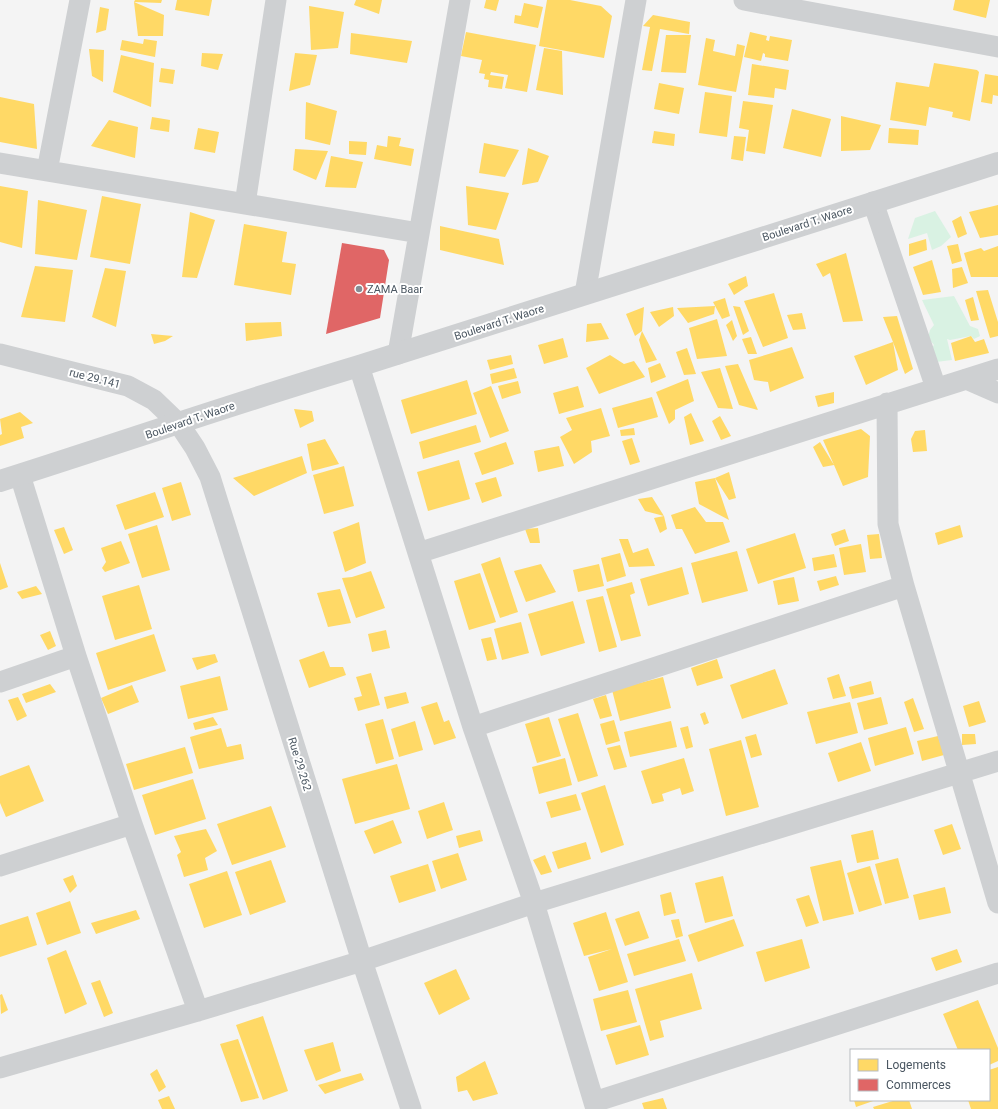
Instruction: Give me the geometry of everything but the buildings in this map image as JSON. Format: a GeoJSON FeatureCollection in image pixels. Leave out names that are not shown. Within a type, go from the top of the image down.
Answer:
{"type":"FeatureCollection","features":[{"type":"Feature","properties":{"kind":"street"},"geometry":{"type":"LineString","coordinates":[[47,171],[80,0]]}},
{"type":"Feature","properties":{"kind":"street"},"geometry":{"type":"LineString","coordinates":[[245,204],[276,0]]}},
{"type":"Feature","properties":{"kind":"street"},"geometry":{"type":"LineString","coordinates":[[398,354],[460,0]]}},
{"type":"Feature","properties":{"kind":"street"},"geometry":{"type":"LineString","coordinates":[[585,294],[636,0]]}},
{"type":"Feature","properties":{"kind":"street"},"geometry":{"type":"LineString","coordinates":[[744,0],[816,6],[998,47]]}},
{"type":"Feature","properties":{"kind":"street","name":"Boulevard T. Waore"},"geometry":{"type":"LineString","coordinates":[[0,481],[179,424],[259,396],[398,354],[998,162]]}},
{"type":"Feature","properties":{"kind":"street"},"geometry":{"type":"LineString","coordinates":[[0,163],[419,233]]}},
{"type":"Feature","properties":{"kind":"street"},"geometry":{"type":"LineString","coordinates":[[873,202],[936,388]]}},
{"type":"Feature","properties":{"kind":"street","name":"rue 29.141"},"geometry":{"type":"LineString","coordinates":[[0,354],[128,386],[154,400],[179,424]]}},
{"type":"Feature","properties":{"kind":"street"},"geometry":{"type":"LineString","coordinates":[[358,366],[473,727],[534,903],[595,1106],[998,974]]}},
{"type":"Feature","properties":{"kind":"street"},"geometry":{"type":"LineString","coordinates":[[418,553],[998,369]]}},
{"type":"Feature","properties":{"kind":"street"},"geometry":{"type":"LineString","coordinates":[[966,378],[998,393]]}},
{"type":"Feature","properties":{"kind":"street"},"geometry":{"type":"LineString","coordinates":[[888,403],[888,524],[904,586],[998,902]]}},
{"type":"Feature","properties":{"kind":"street","name":"Rue 29.262"},"geometry":{"type":"LineString","coordinates":[[179,424],[195,448],[210,477],[362,961],[411,1109]]}},
{"type":"Feature","properties":{"kind":"street"},"geometry":{"type":"LineString","coordinates":[[20,475],[76,656],[132,824],[198,1011]]}},
{"type":"Feature","properties":{"kind":"street"},"geometry":{"type":"LineString","coordinates":[[473,727],[904,586]]}},
{"type":"Feature","properties":{"kind":"street"},"geometry":{"type":"LineString","coordinates":[[0,682],[76,656]]}},
{"type":"Feature","properties":{"kind":"street"},"geometry":{"type":"LineString","coordinates":[[0,1068],[198,1011],[362,961],[534,903],[998,762]]}},
{"type":"Feature","properties":{"kind":"street"},"geometry":{"type":"LineString","coordinates":[[0,866],[132,824]]}},
{"type":"Feature","properties":{"kind":"green space"},"geometry":{"type":"Polygon","coordinates":[[[935,211],[951,237],[941,246],[932,250],[927,233],[908,239],[915,218],[935,211]]]}},
{"type":"Feature","properties":{"kind":"green space"},"geometry":{"type":"Polygon","coordinates":[[[954,296],[970,326],[978,329],[980,336],[974,339],[971,336],[950,340],[947,339],[952,360],[936,362],[930,350],[934,345],[928,338],[930,330],[934,325],[922,300],[954,296]]]}},
{"type":"Feature","properties":{"kind":"place","name":"ZAMA Baar"},"geometry":{"type":"Point","coordinates":[359,289]}}]}
